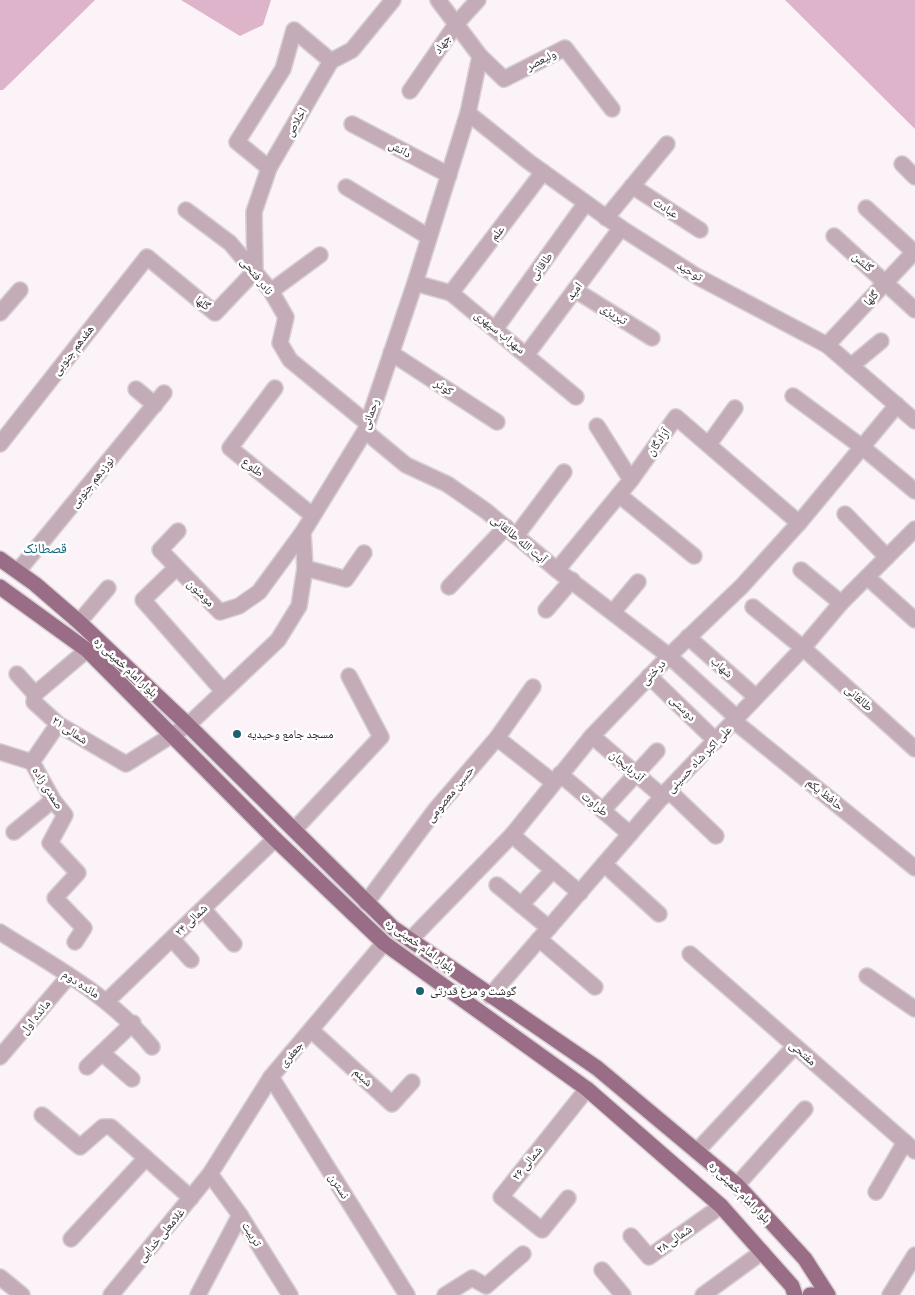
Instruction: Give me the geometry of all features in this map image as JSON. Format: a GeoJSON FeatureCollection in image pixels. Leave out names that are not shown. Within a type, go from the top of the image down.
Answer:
{"type":"FeatureCollection","features":[{"type":"Feature","properties":{"kind":"main road","name":"بلوار امام خمینی ره"},"geometry":{"type":"LineString","coordinates":[[0,559],[18,571],[79,622],[188,725],[393,928],[597,1068],[737,1185],[805,1259],[828,1295]]}},
{"type":"Feature","properties":{"kind":"main road","name":"بلوار امام خمینی ره"},"geometry":{"type":"LineString","coordinates":[[0,587],[87,650],[172,733],[275,839],[384,943],[588,1089],[721,1206],[792,1286],[795,1295]]}},
{"type":"Feature","properties":{"kind":"main road"},"geometry":{"type":"LineString","coordinates":[[810,1295],[815,1293],[819,1295]]}},
{"type":"Feature","properties":{"kind":"street"},"geometry":{"type":"LineString","coordinates":[[269,168],[237,142],[283,69],[294,30],[330,61],[352,50],[393,0]]}},
{"type":"Feature","properties":{"kind":"street"},"geometry":{"type":"LineString","coordinates":[[438,0],[480,56]]}},
{"type":"Feature","properties":{"kind":"street","name":"جهاد"},"geometry":{"type":"LineString","coordinates":[[410,91],[457,23],[478,0]]}},
{"type":"Feature","properties":{"kind":"street","name":"ولیعصر"},"geometry":{"type":"LineString","coordinates":[[480,56],[504,79],[565,48],[612,109]]}},
{"type":"Feature","properties":{"kind":"street","name":"رحمانی"},"geometry":{"type":"LineString","coordinates":[[172,733],[188,725],[278,640],[288,627],[298,606],[305,568],[303,532],[312,514],[366,427],[415,283],[468,114],[480,56]]}},
{"type":"Feature","properties":{"kind":"street","name":"اخلاص"},"geometry":{"type":"LineString","coordinates":[[255,271],[254,212],[269,168],[330,61]]}},
{"type":"Feature","properties":{"kind":"street","name":"توحید"},"geometry":{"type":"LineString","coordinates":[[468,114],[542,172],[621,228],[698,277],[826,345],[915,421]]}},
{"type":"Feature","properties":{"kind":"street","name":"دانش"},"geometry":{"type":"LineString","coordinates":[[352,124],[449,175]]}},
{"type":"Feature","properties":{"kind":"street"},"geometry":{"type":"LineString","coordinates":[[606,218],[667,144]]}},
{"type":"Feature","properties":{"kind":"street"},"geometry":{"type":"LineString","coordinates":[[902,164],[915,177]]}},
{"type":"Feature","properties":{"kind":"street","name":"علم"},"geometry":{"type":"LineString","coordinates":[[451,293],[542,172]]}},
{"type":"Feature","properties":{"kind":"street","name":"عبادت"},"geometry":{"type":"LineString","coordinates":[[632,186],[700,230]]}},
{"type":"Feature","properties":{"kind":"street"},"geometry":{"type":"LineString","coordinates":[[346,187],[429,237]]}},
{"type":"Feature","properties":{"kind":"street","name":"طاقانی"},"geometry":{"type":"LineString","coordinates":[[496,328],[586,204]]}},
{"type":"Feature","properties":{"kind":"street"},"geometry":{"type":"LineString","coordinates":[[866,208],[915,252]]}},
{"type":"Feature","properties":{"kind":"street","name":"نادر فتحی"},"geometry":{"type":"LineString","coordinates":[[186,210],[230,243],[271,291],[286,317],[280,343],[290,360],[366,427]]}},
{"type":"Feature","properties":{"kind":"street","name":"امید"},"geometry":{"type":"LineString","coordinates":[[527,354],[621,228]]}},
{"type":"Feature","properties":{"kind":"street","name":"گلشن"},"geometry":{"type":"LineString","coordinates":[[834,236],[915,310]]}},
{"type":"Feature","properties":{"kind":"street","name":"گلها"},"geometry":{"type":"LineString","coordinates":[[826,345],[915,252]]}},
{"type":"Feature","properties":{"kind":"street"},"geometry":{"type":"LineString","coordinates":[[271,291],[320,254]]}},
{"type":"Feature","properties":{"kind":"street","name":"گلها"},"geometry":{"type":"LineString","coordinates":[[147,257],[215,313],[255,271]]}},
{"type":"Feature","properties":{"kind":"street","name":"هفدهم جنوبی"},"geometry":{"type":"LineString","coordinates":[[0,444],[147,257]]}},
{"type":"Feature","properties":{"kind":"street","name":"سهراب سپهری"},"geometry":{"type":"LineString","coordinates":[[415,283],[451,293],[496,328],[576,397]]}},
{"type":"Feature","properties":{"kind":"street"},"geometry":{"type":"LineString","coordinates":[[0,313],[20,290]]}},
{"type":"Feature","properties":{"kind":"street","name":"تبریزی"},"geometry":{"type":"LineString","coordinates":[[575,290],[652,338]]}},
{"type":"Feature","properties":{"kind":"street"},"geometry":{"type":"LineString","coordinates":[[851,366],[882,340]]}},
{"type":"Feature","properties":{"kind":"street","name":"کوثر"},"geometry":{"type":"LineString","coordinates":[[391,353],[497,422]]}},
{"type":"Feature","properties":{"kind":"street","name":"طلوع"},"geometry":{"type":"LineString","coordinates":[[275,388],[230,448],[312,514]]}},
{"type":"Feature","properties":{"kind":"street","name":"نوزدهم جنوبی"},"geometry":{"type":"LineString","coordinates":[[18,571],[160,399],[136,389]]}},
{"type":"Feature","properties":{"kind":"street"},"geometry":{"type":"LineString","coordinates":[[793,396],[862,446],[915,491]]}},
{"type":"Feature","properties":{"kind":"street","name":"درختی"},"geometry":{"type":"LineString","coordinates":[[410,940],[512,835],[592,736],[668,656],[742,586],[799,522],[897,405]]}},
{"type":"Feature","properties":{"kind":"street"},"geometry":{"type":"LineString","coordinates":[[709,444],[735,408]]}},
{"type":"Feature","properties":{"kind":"street","name":"آزادگان"},"geometry":{"type":"LineString","coordinates":[[557,570],[631,480],[676,418],[799,522]]}},
{"type":"Feature","properties":{"kind":"street"},"geometry":{"type":"LineString","coordinates":[[597,426],[631,480]]}},
{"type":"Feature","properties":{"kind":"street","name":"آیت الله طالقانی"},"geometry":{"type":"LineString","coordinates":[[366,427],[406,465],[447,484],[510,531],[668,656]]}},
{"type":"Feature","properties":{"kind":"street"},"geometry":{"type":"LineString","coordinates":[[449,587],[510,531],[564,472]]}},
{"type":"Feature","properties":{"kind":"street"},"geometry":{"type":"LineString","coordinates":[[619,495],[694,556]]}},
{"type":"Feature","properties":{"kind":"street"},"geometry":{"type":"LineString","coordinates":[[845,514],[887,557]]}},
{"type":"Feature","properties":{"kind":"street","name":"علی اکبر شاه حسینی"},"geometry":{"type":"LineString","coordinates":[[490,996],[665,793],[803,648],[841,603],[915,529]]}},
{"type":"Feature","properties":{"kind":"street","name":"مومنون"},"geometry":{"type":"LineString","coordinates":[[178,531],[160,550],[220,612],[239,606],[259,592],[303,532]]}},
{"type":"Feature","properties":{"kind":"street"},"geometry":{"type":"LineString","coordinates":[[305,568],[346,578],[364,553]]}},
{"type":"Feature","properties":{"kind":"street"},"geometry":{"type":"LineString","coordinates":[[176,568],[143,600],[223,690]]}},
{"type":"Feature","properties":{"kind":"street"},"geometry":{"type":"LineString","coordinates":[[802,570],[841,603]]}},
{"type":"Feature","properties":{"kind":"street"},"geometry":{"type":"LineString","coordinates":[[867,577],[915,620]]}},
{"type":"Feature","properties":{"kind":"street"},"geometry":{"type":"LineString","coordinates":[[546,610],[572,580]]}},
{"type":"Feature","properties":{"kind":"street"},"geometry":{"type":"LineString","coordinates":[[613,612],[638,582]]}},
{"type":"Feature","properties":{"kind":"street"},"geometry":{"type":"LineString","coordinates":[[79,622],[108,588]]}},
{"type":"Feature","properties":{"kind":"street","name":"طالقانی"},"geometry":{"type":"LineString","coordinates":[[753,607],[803,648],[915,749]]}},
{"type":"Feature","properties":{"kind":"street","name":"شهاب"},"geometry":{"type":"LineString","coordinates":[[688,637],[756,697]]}},
{"type":"Feature","properties":{"kind":"street"},"geometry":{"type":"LineString","coordinates":[[17,674],[35,694],[87,650]]}},
{"type":"Feature","properties":{"kind":"street","name":"حافظ یکم"},"geometry":{"type":"LineString","coordinates":[[668,656],[736,719],[915,868]]}},
{"type":"Feature","properties":{"kind":"street"},"geometry":{"type":"LineString","coordinates":[[294,830],[381,737],[349,676]]}},
{"type":"Feature","properties":{"kind":"street","name":"دوستی"},"geometry":{"type":"LineString","coordinates":[[649,676],[716,741]]}},
{"type":"Feature","properties":{"kind":"street","name":"حسین معصومی"},"geometry":{"type":"LineString","coordinates":[[366,903],[436,809],[497,738],[533,687]]}},
{"type":"Feature","properties":{"kind":"street","name":"۲۱ شمالی"},"geometry":{"type":"LineString","coordinates":[[35,694],[34,702],[58,724],[126,764],[172,733]]}},
{"type":"Feature","properties":{"kind":"street","name":"صمدی زاده"},"geometry":{"type":"LineString","coordinates":[[58,724],[32,762],[53,800],[66,815],[50,843],[78,872],[55,898],[84,928],[75,942]]}},
{"type":"Feature","properties":{"kind":"street","name":"آذربایجان"},"geometry":{"type":"LineString","coordinates":[[592,736],[636,774],[665,793],[716,836]]}},
{"type":"Feature","properties":{"kind":"street","name":"طراوت"},"geometry":{"type":"LineString","coordinates":[[497,738],[603,810],[630,834]]}},
{"type":"Feature","properties":{"kind":"street"},"geometry":{"type":"LineString","coordinates":[[603,810],[657,751]]}},
{"type":"Feature","properties":{"kind":"street"},"geometry":{"type":"LineString","coordinates":[[0,752],[32,762]]}},
{"type":"Feature","properties":{"kind":"street"},"geometry":{"type":"LineString","coordinates":[[14,832],[53,800]]}},
{"type":"Feature","properties":{"kind":"street"},"geometry":{"type":"LineString","coordinates":[[512,835],[580,893]]}},
{"type":"Feature","properties":{"kind":"street","name":"۲۴ شمالی"},"geometry":{"type":"LineString","coordinates":[[107,1001],[275,839]]}},
{"type":"Feature","properties":{"kind":"street"},"geometry":{"type":"LineString","coordinates":[[604,864],[659,914]]}},
{"type":"Feature","properties":{"kind":"street"},"geometry":{"type":"LineString","coordinates":[[521,905],[553,870]]}},
{"type":"Feature","properties":{"kind":"street"},"geometry":{"type":"LineString","coordinates":[[496,885],[521,905],[544,934],[595,987]]}},
{"type":"Feature","properties":{"kind":"street"},"geometry":{"type":"LineString","coordinates":[[203,908],[234,944]]}},
{"type":"Feature","properties":{"kind":"street","name":"مائده دوم"},"geometry":{"type":"LineString","coordinates":[[0,932],[107,1001],[133,1023],[152,1047]]}},
{"type":"Feature","properties":{"kind":"street"},"geometry":{"type":"LineString","coordinates":[[172,939],[191,960]]}},
{"type":"Feature","properties":{"kind":"street","name":"جعفری"},"geometry":{"type":"LineString","coordinates":[[210,1174],[271,1077],[384,943]]}},
{"type":"Feature","properties":{"kind":"street","name":"مفتحی"},"geometry":{"type":"LineString","coordinates":[[690,954],[910,1147]]}},
{"type":"Feature","properties":{"kind":"street","name":"مائده اول"},"geometry":{"type":"LineString","coordinates":[[0,1057],[69,976]]}},
{"type":"Feature","properties":{"kind":"street"},"geometry":{"type":"LineString","coordinates":[[868,976],[915,1009]]}},
{"type":"Feature","properties":{"kind":"street"},"geometry":{"type":"LineString","coordinates":[[87,1067],[133,1023]]}},
{"type":"Feature","properties":{"kind":"street","name":"شبنم"},"geometry":{"type":"LineString","coordinates":[[311,1030],[392,1104],[412,1082]]}},
{"type":"Feature","properties":{"kind":"street"},"geometry":{"type":"LineString","coordinates":[[697,1151],[795,1046]]}},
{"type":"Feature","properties":{"kind":"street"},"geometry":{"type":"LineString","coordinates":[[102,1053],[132,1080]]}},
{"type":"Feature","properties":{"kind":"street","name":"نسترن"},"geometry":{"type":"LineString","coordinates":[[271,1077],[407,1295]]}},
{"type":"Feature","properties":{"kind":"street","name":"۲۶ شمالی"},"geometry":{"type":"LineString","coordinates":[[568,1198],[542,1230],[501,1197],[588,1089]]}},
{"type":"Feature","properties":{"kind":"street"},"geometry":{"type":"LineString","coordinates":[[737,1185],[805,1109]]}},
{"type":"Feature","properties":{"kind":"street"},"geometry":{"type":"LineString","coordinates":[[42,1115],[80,1147],[103,1127],[111,1127],[191,1198]]}},
{"type":"Feature","properties":{"kind":"street"},"geometry":{"type":"LineString","coordinates":[[876,1192],[910,1147]]}},
{"type":"Feature","properties":{"kind":"street"},"geometry":{"type":"LineString","coordinates":[[71,1238],[146,1158]]}},
{"type":"Feature","properties":{"kind":"street","name":"غلامعلی خدایی"},"geometry":{"type":"LineString","coordinates":[[111,1295],[210,1174]]}},
{"type":"Feature","properties":{"kind":"street","name":"تربیت"},"geometry":{"type":"LineString","coordinates":[[210,1174],[240,1215],[290,1295]]}},
{"type":"Feature","properties":{"kind":"street","name":"۲۸ شمالی"},"geometry":{"type":"LineString","coordinates":[[631,1236],[649,1257],[721,1206]]}},
{"type":"Feature","properties":{"kind":"street"},"geometry":{"type":"LineString","coordinates":[[198,1295],[240,1215]]}},
{"type":"Feature","properties":{"kind":"street"},"geometry":{"type":"LineString","coordinates":[[703,1295],[762,1252]]}},
{"type":"Feature","properties":{"kind":"street"},"geometry":{"type":"LineString","coordinates":[[445,1295],[472,1278],[486,1286],[523,1254]]}},
{"type":"Feature","properties":{"kind":"street"},"geometry":{"type":"LineString","coordinates":[[890,1295],[915,1255]]}},
{"type":"Feature","properties":{"kind":"street"},"geometry":{"type":"LineString","coordinates":[[602,1270],[623,1295]]}},
{"type":"Feature","properties":{"kind":"street"},"geometry":{"type":"LineString","coordinates":[[3,1286],[22,1295]]}},
{"type":"Feature","properties":{"kind":"shaded area"},"geometry":{"type":"Polygon","coordinates":[[[0,0],[95,0],[3,90],[0,90],[0,0]]]}},
{"type":"Feature","properties":{"kind":"shaded area"},"geometry":{"type":"Polygon","coordinates":[[[181,0],[271,0],[263,25],[240,36],[181,0]]]}},
{"type":"Feature","properties":{"kind":"shaded area"},"geometry":{"type":"Polygon","coordinates":[[[785,0],[915,0],[915,129],[785,0]]]}},
{"type":"Feature","properties":{"kind":"place","name":"مسجد جامع وحیدیه"},"geometry":{"type":"Point","coordinates":[237,734]}},
{"type":"Feature","properties":{"kind":"place","name":"گوشت و مرغ قدرتی"},"geometry":{"type":"Point","coordinates":[420,991]}},
{"type":"Feature","properties":{"kind":"district","name":"قصطانک"},"geometry":{"type":"Point","coordinates":[45,548]}}]}
